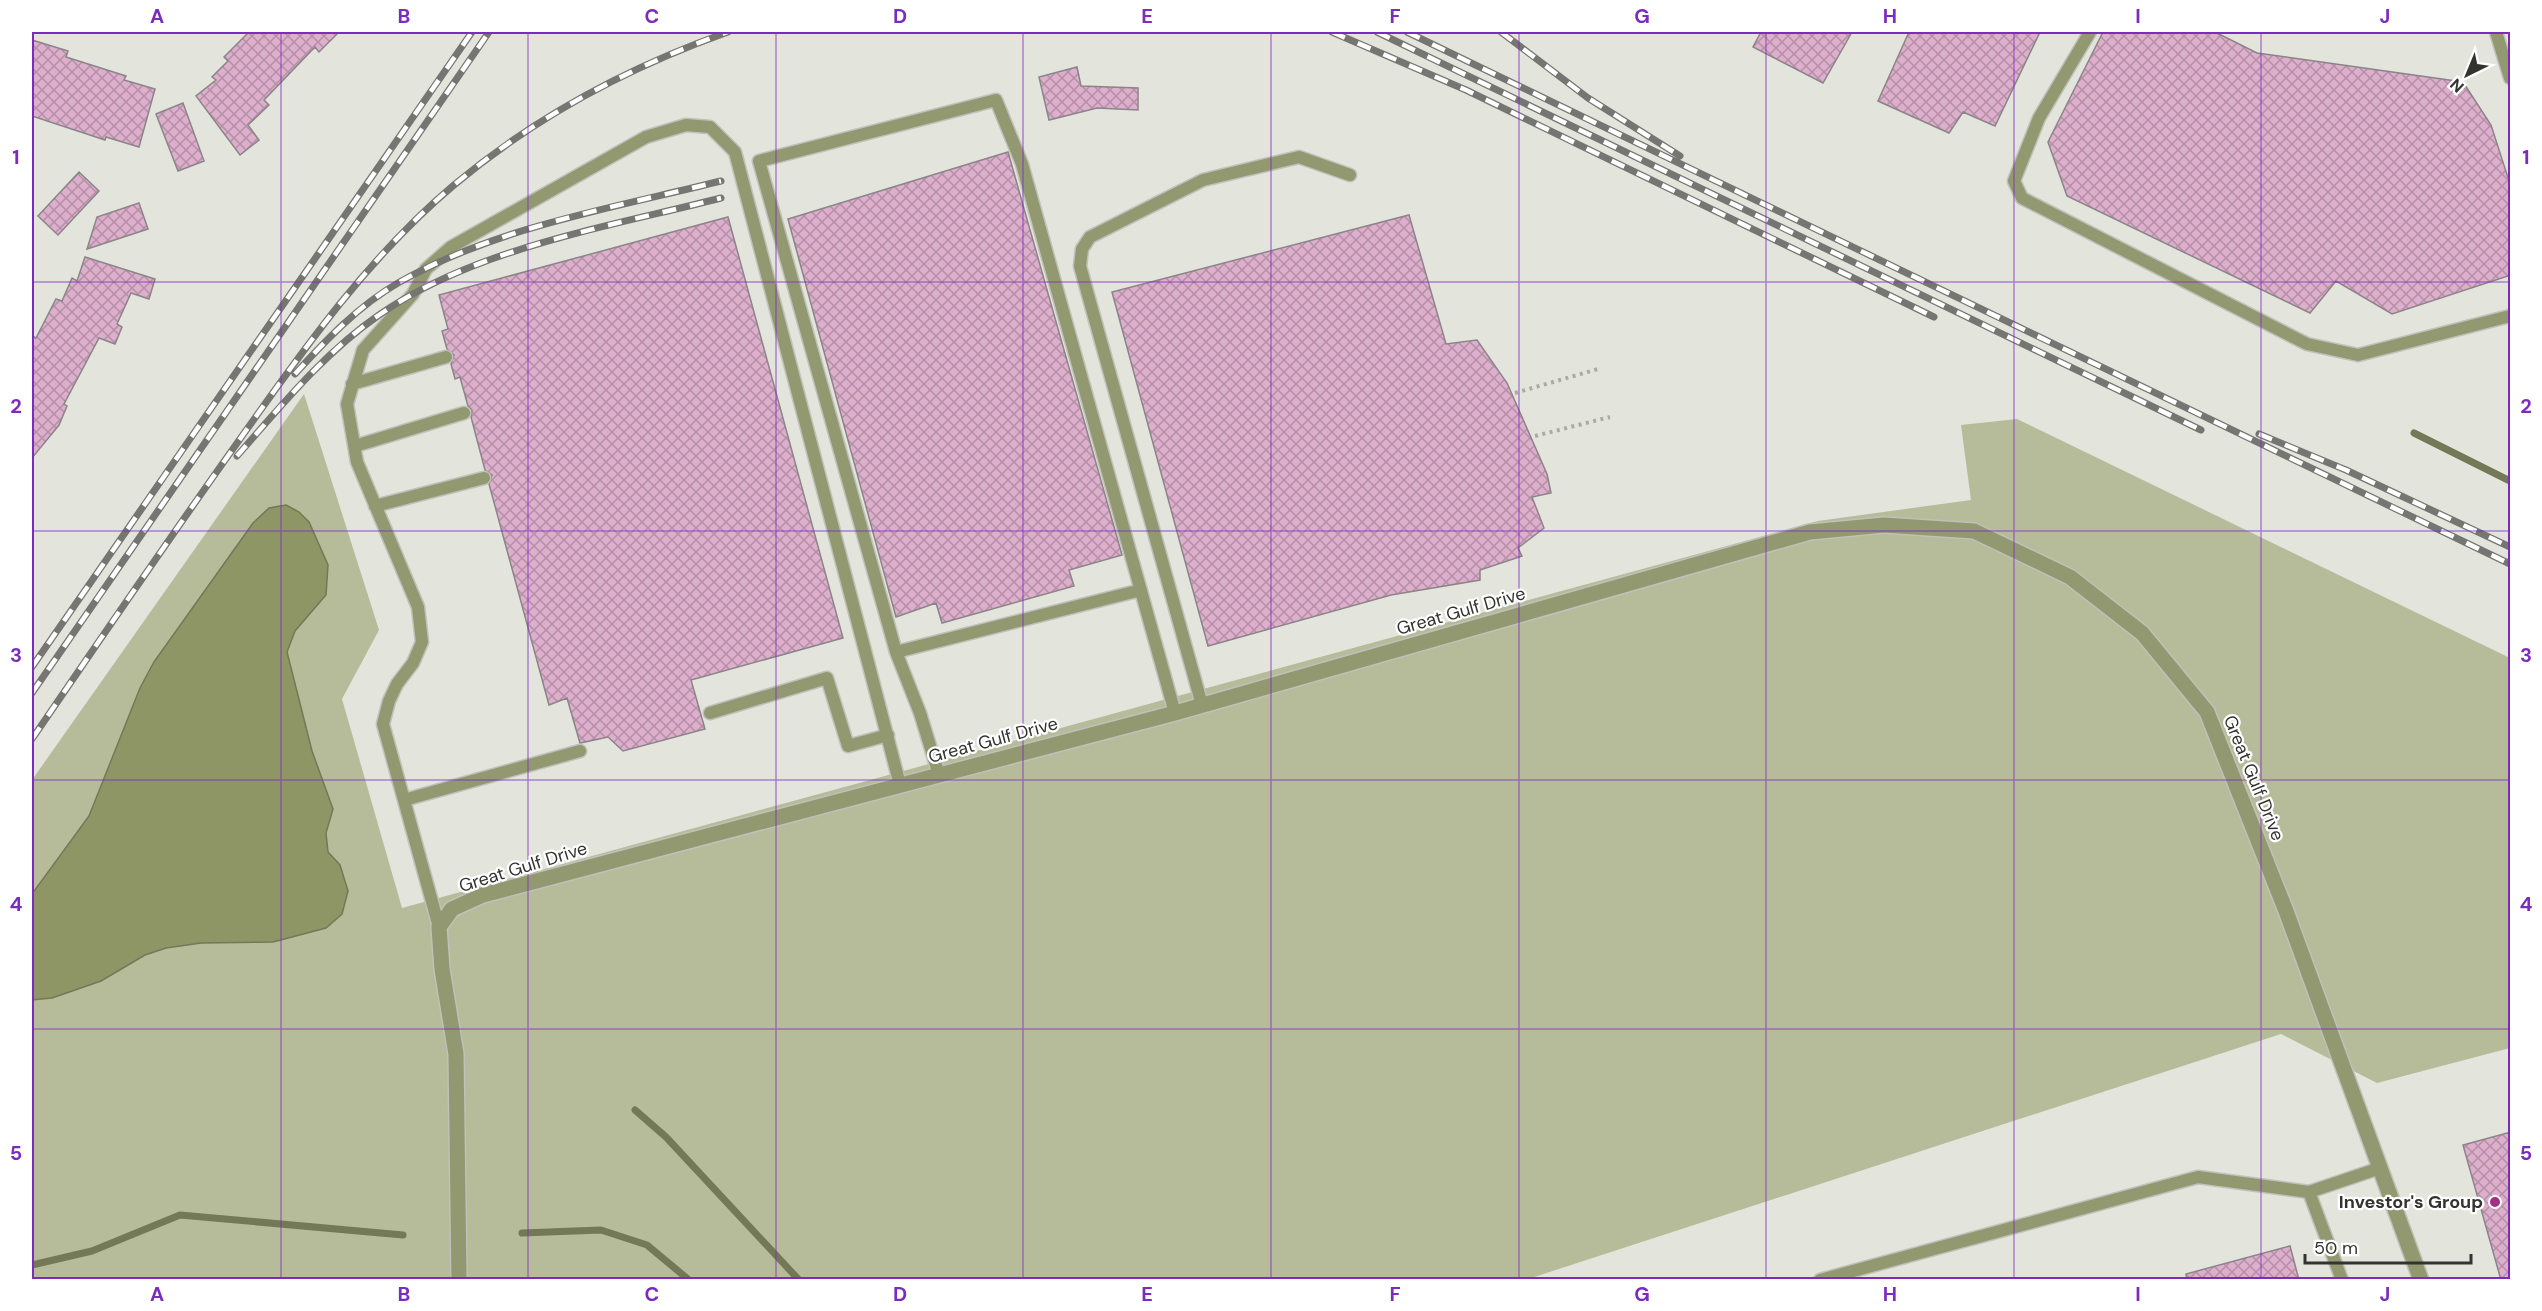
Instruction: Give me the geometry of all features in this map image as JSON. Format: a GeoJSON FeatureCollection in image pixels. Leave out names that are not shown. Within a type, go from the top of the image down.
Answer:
{"type":"FeatureCollection","features":[{"type":"Feature","properties":{"kind":"street","name":"Great Gulf Drive"},"geometry":{"type":"LineString","coordinates":[[439,927],[452,909],[483,895],[1202,705],[1810,532],[1884,525],[1974,531],[2070,577],[2142,633],[2207,712],[2286,911],[2421,1280]]}},
{"type":"Feature","properties":{"kind":"street"},"geometry":{"type":"LineString","coordinates":[[439,927],[442,969],[456,1054],[459,1280]]}},
{"type":"Feature","properties":{"kind":"lane"},"geometry":{"type":"LineString","coordinates":[[2090,32],[2039,118],[2014,181],[2022,198],[2307,344],[2358,355],[2511,316]]}},
{"type":"Feature","properties":{"kind":"lane"},"geometry":{"type":"LineString","coordinates":[[2496,32],[2511,78]]}},
{"type":"Feature","properties":{"kind":"lane"},"geometry":{"type":"LineString","coordinates":[[939,775],[920,713],[896,652],[759,161],[996,100],[1022,164],[1175,712]]}},
{"type":"Feature","properties":{"kind":"lane"},"geometry":{"type":"LineString","coordinates":[[439,927],[383,724],[397,684],[413,663],[422,642],[418,607],[357,462],[347,404],[352,384],[363,350],[413,294],[426,269],[451,246],[646,137],[686,124],[710,127],[735,152],[900,785]]}},
{"type":"Feature","properties":{"kind":"lane"},"geometry":{"type":"LineString","coordinates":[[1202,705],[1080,266],[1082,249],[1089,237],[1203,180],[1299,157],[1350,175]]}},
{"type":"Feature","properties":{"kind":"lane"},"geometry":{"type":"LineString","coordinates":[[352,384],[446,357]]}},
{"type":"Feature","properties":{"kind":"lane"},"geometry":{"type":"LineString","coordinates":[[355,446],[464,413]]}},
{"type":"Feature","properties":{"kind":"lane"},"geometry":{"type":"LineString","coordinates":[[375,506],[484,478]]}},
{"type":"Feature","properties":{"kind":"lane"},"geometry":{"type":"LineString","coordinates":[[896,652],[1141,590]]}},
{"type":"Feature","properties":{"kind":"lane"},"geometry":{"type":"LineString","coordinates":[[710,713],[827,678],[848,746],[888,735]]}},
{"type":"Feature","properties":{"kind":"lane"},"geometry":{"type":"LineString","coordinates":[[404,800],[580,751]]}},
{"type":"Feature","properties":{"kind":"lane"},"geometry":{"type":"LineString","coordinates":[[1820,1280],[2198,1177],[2309,1192],[2380,1168]]}},
{"type":"Feature","properties":{"kind":"lane"},"geometry":{"type":"LineString","coordinates":[[2309,1192],[2342,1280]]}},
{"type":"Feature","properties":{"kind":"path"},"geometry":{"type":"LineString","coordinates":[[1515,393],[1598,369]]}},
{"type":"Feature","properties":{"kind":"path"},"geometry":{"type":"LineString","coordinates":[[1535,436],[1610,417]]}},
{"type":"Feature","properties":{"kind":"shaded area"},"geometry":{"type":"Polygon","coordinates":[[[304,394],[379,630],[342,699],[402,908],[1818,521],[1971,500],[1961,425],[2017,419],[2510,658],[2510,1048],[2377,1083],[2281,1034],[1528,1279],[32,1280],[32,780],[304,394]]]}},
{"type":"Feature","properties":{"kind":"shaded area"},"geometry":{"type":"Polygon","coordinates":[[[286,505],[299,512],[309,522],[328,565],[326,595],[295,631],[287,652],[312,751],[333,809],[326,833],[328,852],[340,865],[348,891],[342,914],[326,928],[273,942],[201,943],[166,948],[145,955],[101,981],[52,998],[32,1000],[32,894],[89,816],[140,688],[154,662],[253,523],[269,508],[286,505]]]}},
{"type":"Feature","properties":{"kind":"building"},"geometry":{"type":"Polygon","coordinates":[[[249,32],[339,32],[319,52],[315,47],[264,100],[269,105],[248,125],[259,140],[240,155],[196,96],[216,80],[212,77],[228,61],[224,57],[249,32]]]}},
{"type":"Feature","properties":{"kind":"building"},"geometry":{"type":"Polygon","coordinates":[[[1761,32],[1852,32],[1823,83],[1753,47],[1761,32]]]}},
{"type":"Feature","properties":{"kind":"building"},"geometry":{"type":"Polygon","coordinates":[[[1909,32],[2040,32],[1995,126],[1963,112],[1949,133],[1878,101],[1909,32]]]}},
{"type":"Feature","properties":{"kind":"building"},"geometry":{"type":"Polygon","coordinates":[[[2103,32],[2215,32],[2257,53],[2463,82],[2491,125],[2511,187],[2511,275],[2392,314],[2336,281],[2310,313],[2067,196],[2048,142],[2103,32]]]}},
{"type":"Feature","properties":{"kind":"building"},"geometry":{"type":"Polygon","coordinates":[[[32,40],[68,51],[66,57],[126,76],[124,80],[155,89],[139,147],[106,137],[105,140],[32,116],[32,40]]]}},
{"type":"Feature","properties":{"kind":"building"},"geometry":{"type":"Polygon","coordinates":[[[1077,67],[1081,86],[1138,88],[1138,110],[1097,108],[1049,120],[1039,77],[1077,67]]]}},
{"type":"Feature","properties":{"kind":"building"},"geometry":{"type":"Polygon","coordinates":[[[183,103],[204,161],[178,171],[156,114],[183,103]]]}},
{"type":"Feature","properties":{"kind":"building"},"geometry":{"type":"Polygon","coordinates":[[[1008,152],[1122,555],[1069,570],[1074,586],[942,623],[936,603],[896,617],[788,219],[1008,152]]]}},
{"type":"Feature","properties":{"kind":"building"},"geometry":{"type":"Polygon","coordinates":[[[79,172],[99,191],[58,235],[38,216],[79,172]]]}},
{"type":"Feature","properties":{"kind":"building"},"geometry":{"type":"Polygon","coordinates":[[[139,203],[148,229],[87,249],[97,217],[139,203]]]}},
{"type":"Feature","properties":{"kind":"building"},"geometry":{"type":"Polygon","coordinates":[[[1409,215],[1446,344],[1477,340],[1507,383],[1547,474],[1551,493],[1532,497],[1544,528],[1518,548],[1522,556],[1480,570],[1480,580],[1391,595],[1208,646],[1112,292],[1409,215]]]}},
{"type":"Feature","properties":{"kind":"building"},"geometry":{"type":"Polygon","coordinates":[[[728,217],[843,638],[691,680],[705,729],[623,751],[608,737],[580,743],[567,698],[549,705],[489,484],[492,475],[485,470],[471,417],[472,410],[468,406],[460,377],[455,379],[451,364],[454,355],[447,349],[442,331],[448,329],[439,295],[728,217]]]}},
{"type":"Feature","properties":{"kind":"building"},"geometry":{"type":"Polygon","coordinates":[[[85,257],[155,279],[149,299],[131,293],[117,324],[122,327],[115,344],[99,338],[64,404],[67,406],[59,425],[32,458],[32,336],[36,338],[56,299],[62,301],[72,278],[77,281],[85,257]]]}},
{"type":"Feature","properties":{"kind":"building","name":"Investor's Group"},"geometry":{"type":"Polygon","coordinates":[[[2511,1132],[2511,1280],[2501,1280],[2463,1145],[2511,1132]]]}},
{"type":"Feature","properties":{"kind":"building"},"geometry":{"type":"Polygon","coordinates":[[[2290,1246],[2299,1280],[2187,1280],[2186,1274],[2290,1246]]]}},
{"type":"Feature","properties":{"kind":"waterway"},"geometry":{"type":"LineString","coordinates":[[2414,433],[2510,481]]}},
{"type":"Feature","properties":{"kind":"waterway"},"geometry":{"type":"LineString","coordinates":[[635,1110],[666,1137],[799,1280]]}},
{"type":"Feature","properties":{"kind":"waterway"},"geometry":{"type":"LineString","coordinates":[[32,1265],[92,1251],[180,1215],[403,1235]]}},
{"type":"Feature","properties":{"kind":"waterway"},"geometry":{"type":"LineString","coordinates":[[522,1233],[601,1230],[647,1245],[689,1280]]}},
{"type":"Feature","properties":{"kind":"railway"},"geometry":{"type":"LineString","coordinates":[[32,667],[472,32]]}},
{"type":"Feature","properties":{"kind":"railway"},"geometry":{"type":"LineString","coordinates":[[32,693],[489,32]]}},
{"type":"Feature","properties":{"kind":"railway"},"geometry":{"type":"LineString","coordinates":[[32,739],[285,376],[336,308],[392,244],[454,185],[485,160],[550,116],[584,96],[655,61],[728,32]]}},
{"type":"Feature","properties":{"kind":"railway"},"geometry":{"type":"LineString","coordinates":[[1332,32],[1466,90],[1934,317]]}},
{"type":"Feature","properties":{"kind":"railway"},"geometry":{"type":"LineString","coordinates":[[1377,32],[2201,430]]}},
{"type":"Feature","properties":{"kind":"railway"},"geometry":{"type":"LineString","coordinates":[[1407,32],[2510,564]]}},
{"type":"Feature","properties":{"kind":"railway"},"geometry":{"type":"LineString","coordinates":[[1501,32],[1588,98],[1680,156]]}},
{"type":"Feature","properties":{"kind":"railway"},"geometry":{"type":"LineString","coordinates":[[295,374],[331,336],[369,302],[398,283],[436,264],[474,247],[555,221],[721,181]]}},
{"type":"Feature","properties":{"kind":"railway"},"geometry":{"type":"LineString","coordinates":[[237,456],[287,399],[340,346],[379,315],[417,292],[500,256],[544,242],[721,198]]}},
{"type":"Feature","properties":{"kind":"railway"},"geometry":{"type":"LineString","coordinates":[[2259,434],[2346,470],[2510,547]]}},
{"type":"Feature","properties":{"kind":"place","name":"Investor's Group"},"geometry":{"type":"Point","coordinates":[2495,1202]}}]}
